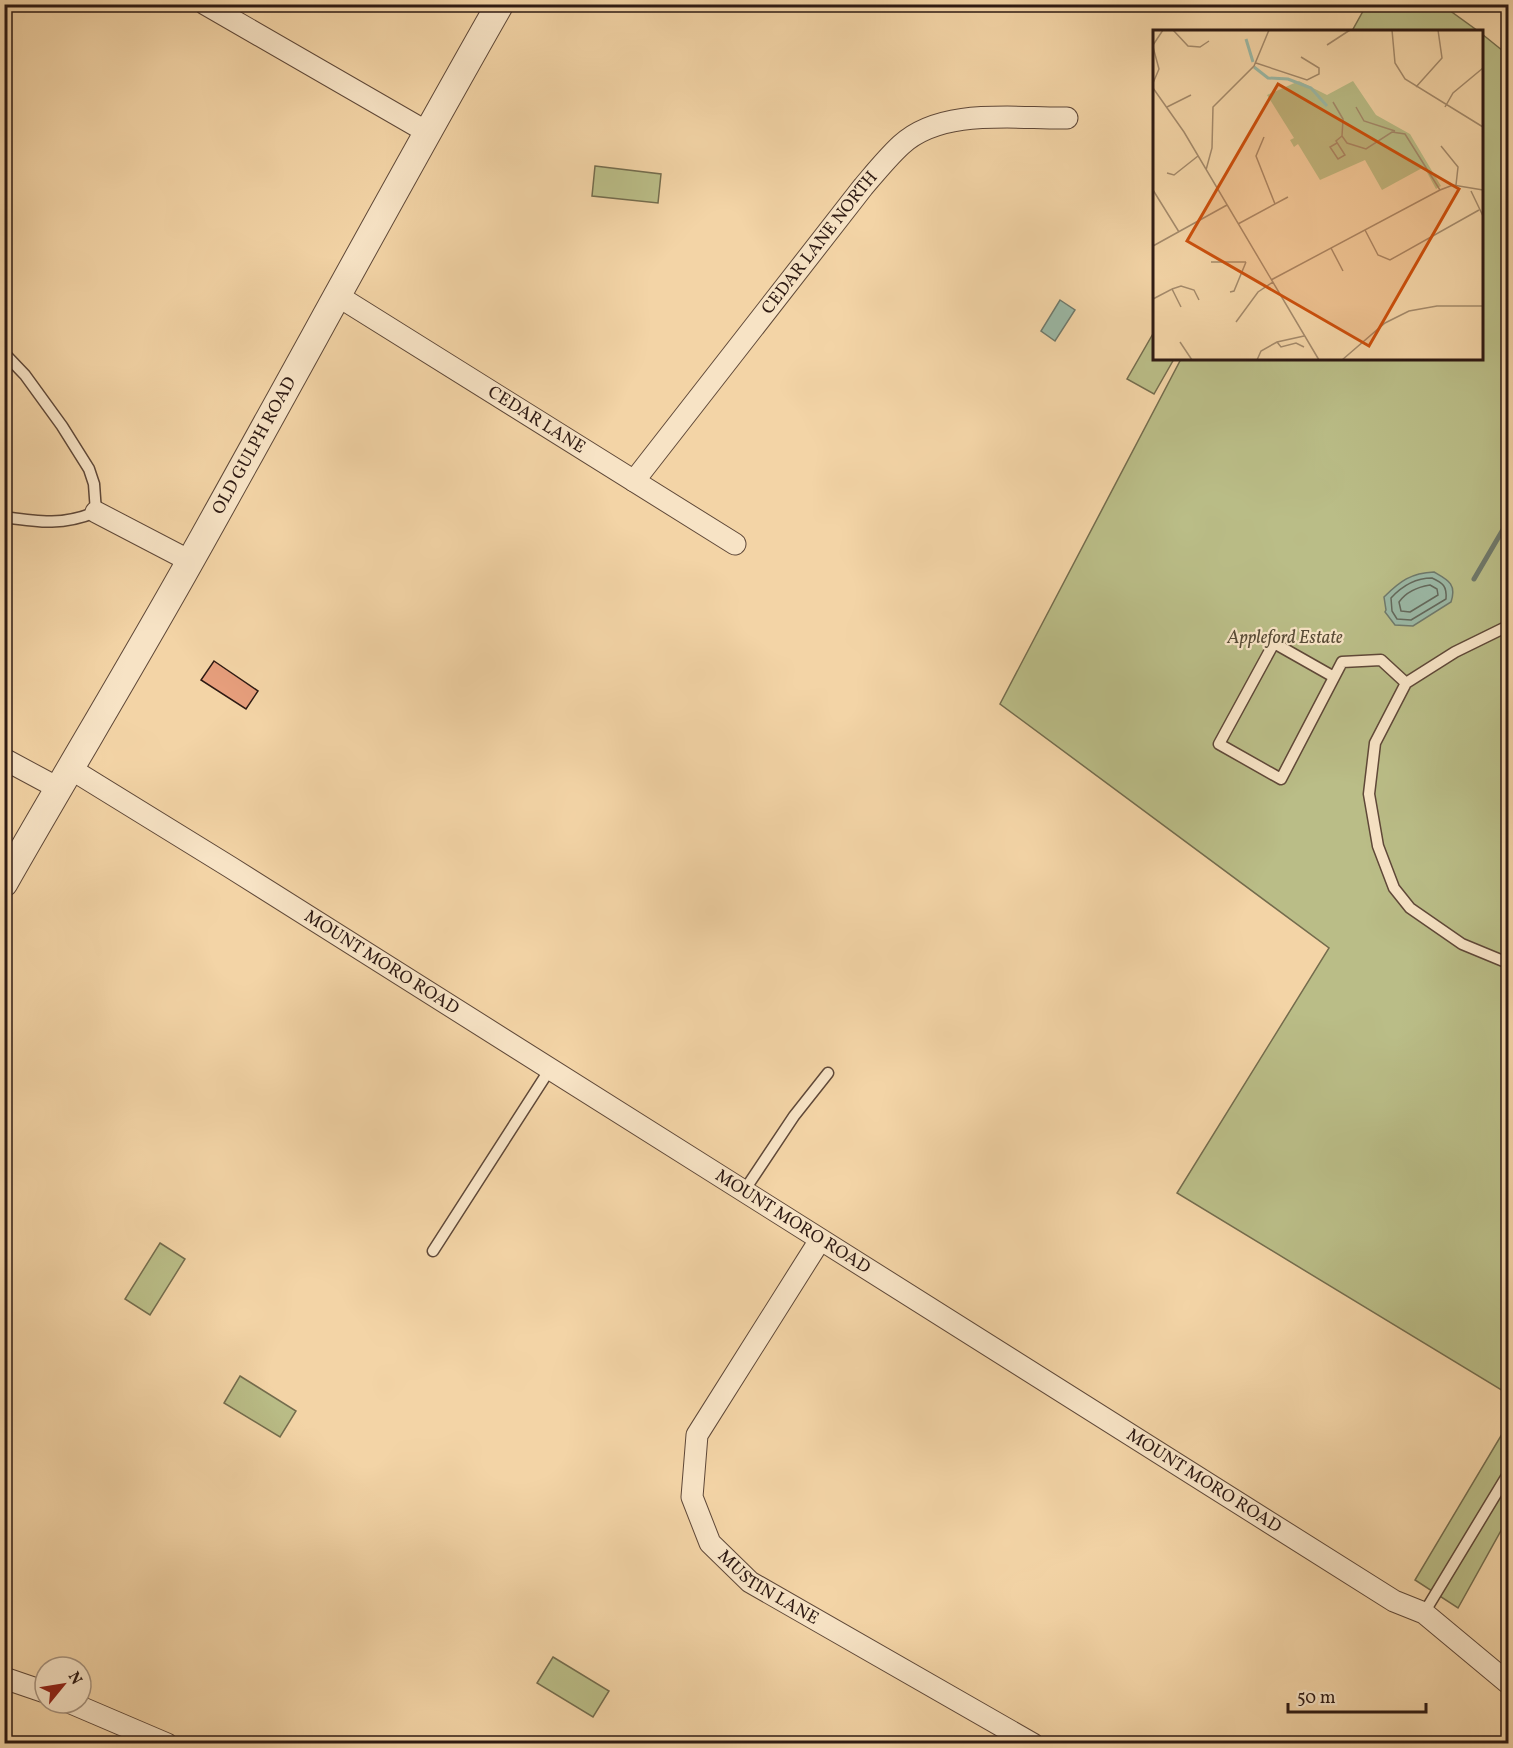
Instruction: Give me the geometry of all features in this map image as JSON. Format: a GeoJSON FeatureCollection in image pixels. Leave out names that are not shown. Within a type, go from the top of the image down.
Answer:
{"type":"FeatureCollection","features":[{"type":"Feature","properties":{"kind":"street"},"geometry":{"type":"LineString","coordinates":[[205,4],[427,132]]}},
{"type":"Feature","properties":{"kind":"street","name":"OLD GULPH ROAD"},"geometry":{"type":"LineString","coordinates":[[4,883],[190,561],[500,4]]}},
{"type":"Feature","properties":{"kind":"street","name":"CEDAR LANE NORTH"},"geometry":{"type":"LineString","coordinates":[[634,481],[863,187],[902,144],[920,132],[948,122],[986,117],[1067,118]]}},
{"type":"Feature","properties":{"kind":"street","name":"CEDAR LANE"},"geometry":{"type":"LineString","coordinates":[[338,296],[735,544]]}},
{"type":"Feature","properties":{"kind":"street"},"geometry":{"type":"LineString","coordinates":[[96,512],[190,561]]}},
{"type":"Feature","properties":{"kind":"street","name":"MOUNT MORO ROAD"},"geometry":{"type":"LineString","coordinates":[[4,759],[64,778],[550,1069],[1394,1601],[1424,1613],[1509,1683]]}},
{"type":"Feature","properties":{"kind":"street","name":"MUSTIN LANE"},"geometry":{"type":"LineString","coordinates":[[820,1240],[697,1435],[692,1497],[710,1543],[750,1582],[1033,1743]]}},
{"type":"Feature","properties":{"kind":"street"},"geometry":{"type":"LineString","coordinates":[[4,1678],[33,1688]]}},
{"type":"Feature","properties":{"kind":"street"},"geometry":{"type":"LineString","coordinates":[[93,1712],[167,1743]]}},
{"type":"Feature","properties":{"kind":"lane"},"geometry":{"type":"LineString","coordinates":[[4,353],[44,400],[88,469],[94,484],[96,512],[79,520],[61,523],[4,517]]}},
{"type":"Feature","properties":{"kind":"lane"},"geometry":{"type":"LineString","coordinates":[[1509,626],[1455,652],[1406,683],[1375,743],[1369,794],[1378,846],[1394,888],[1410,908],[1462,944],[1509,963]]}},
{"type":"Feature","properties":{"kind":"lane"},"geometry":{"type":"LineString","coordinates":[[1334,677],[1274,643],[1219,744],[1281,779],[1342,662],[1381,660],[1406,683]]}},
{"type":"Feature","properties":{"kind":"lane"},"geometry":{"type":"LineString","coordinates":[[433,1251],[550,1069]]}},
{"type":"Feature","properties":{"kind":"lane"},"geometry":{"type":"LineString","coordinates":[[744,1191],[794,1116],[828,1073]]}},
{"type":"Feature","properties":{"kind":"lane"},"geometry":{"type":"LineString","coordinates":[[1424,1613],[1509,1474]]}},
{"type":"Feature","properties":{"kind":"green space"},"geometry":{"type":"Polygon","coordinates":[[[1367,4],[1442,5],[1477,30],[1353,30],[1367,4]]]}},
{"type":"Feature","properties":{"kind":"green space","name":"Appleford Estate"},"geometry":{"type":"Polygon","coordinates":[[[1483,35],[1508,55],[1508,1394],[1177,1193],[1329,948],[1000,704],[1180,360],[1483,360],[1483,35]]]}},
{"type":"Feature","properties":{"kind":"green space"},"geometry":{"type":"Polygon","coordinates":[[[595,166],[661,174],[658,203],[592,196],[595,166]]]}},
{"type":"Feature","properties":{"kind":"green space"},"geometry":{"type":"Polygon","coordinates":[[[1153,334],[1153,360],[1173,360],[1154,394],[1127,379],[1153,334]]]}},
{"type":"Feature","properties":{"kind":"green space"},"geometry":{"type":"Polygon","coordinates":[[[160,1243],[185,1259],[150,1315],[125,1299],[160,1243]]]}},
{"type":"Feature","properties":{"kind":"green space"},"geometry":{"type":"Polygon","coordinates":[[[240,1376],[296,1411],[280,1437],[224,1403],[240,1376]]]}},
{"type":"Feature","properties":{"kind":"green space"},"geometry":{"type":"Polygon","coordinates":[[[1508,1424],[1508,1518],[1458,1608],[1415,1580],[1508,1424]]]}},
{"type":"Feature","properties":{"kind":"green space"},"geometry":{"type":"Polygon","coordinates":[[[553,1657],[609,1691],[593,1717],[537,1683],[553,1657]]]}},
{"type":"Feature","properties":{"kind":"water"},"geometry":{"type":"Polygon","coordinates":[[[1060,300],[1075,310],[1055,341],[1041,331],[1060,300]]]}},
{"type":"Feature","properties":{"kind":"water"},"geometry":{"type":"Polygon","coordinates":[[[1434,572],[1450,583],[1453,591],[1451,602],[1413,626],[1395,625],[1385,612],[1384,597],[1406,579],[1434,572]]]}},
{"type":"Feature","properties":{"kind":"building"},"geometry":{"type":"Polygon","coordinates":[[[214,661],[258,691],[246,709],[201,680],[214,661]]]}},
{"type":"Feature","properties":{"kind":"waterway"},"geometry":{"type":"LineString","coordinates":[[1474,579],[1508,521]]}}]}
